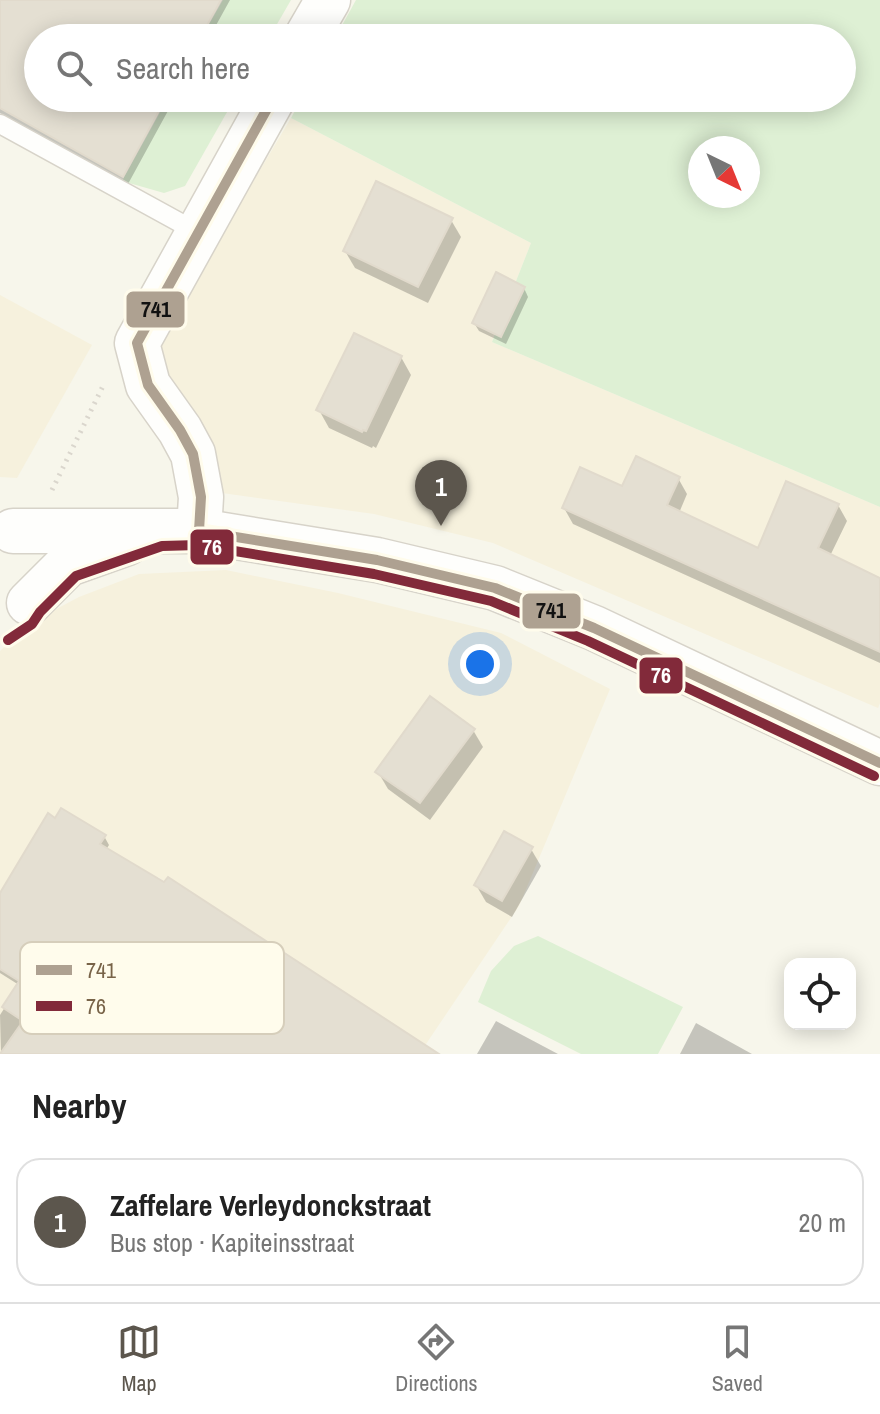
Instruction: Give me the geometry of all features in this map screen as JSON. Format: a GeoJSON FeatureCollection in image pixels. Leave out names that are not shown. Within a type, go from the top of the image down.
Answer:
{"type":"FeatureCollection","features":[{"type":"Feature","properties":{"kind":"street"},"geometry":{"type":"LineString","coordinates":[[314,24],[328,0]]}},
{"type":"Feature","properties":{"kind":"street"},"geometry":{"type":"LineString","coordinates":[[15,616],[68,564],[179,531],[201,497],[193,454],[148,385],[137,343],[265,112]]}},
{"type":"Feature","properties":{"kind":"street"},"geometry":{"type":"LineString","coordinates":[[6,528],[179,531],[377,560],[495,588],[594,628],[880,763]]}},
{"type":"Feature","properties":{"kind":"street"},"geometry":{"type":"LineString","coordinates":[[6,528],[23,540],[36,564],[35,591],[15,616]]}},
{"type":"Feature","properties":{"kind":"lane"},"geometry":{"type":"LineString","coordinates":[[0,124],[197,232]]}},
{"type":"Feature","properties":{"kind":"shaded area"},"geometry":{"type":"Polygon","coordinates":[[[291,118],[531,243],[492,342],[880,507],[878,708],[493,543],[374,514],[222,493],[160,366],[160,338],[291,118]]]}},
{"type":"Feature","properties":{"kind":"shaded area"},"geometry":{"type":"Polygon","coordinates":[[[0,295],[92,345],[17,478],[0,477],[0,295]]]}},
{"type":"Feature","properties":{"kind":"shaded area"},"geometry":{"type":"Polygon","coordinates":[[[226,570],[338,593],[501,633],[610,689],[519,906],[424,1047],[284,958],[284,942],[260,942],[158,877],[117,942],[20,942],[20,1034],[58,1034],[45,1054],[0,1054],[0,651],[30,623],[79,597],[139,574],[226,570]]]}},
{"type":"Feature","properties":{"kind":"green space"},"geometry":{"type":"Polygon","coordinates":[[[223,0],[291,0],[277,24],[209,24],[223,0]]]}},
{"type":"Feature","properties":{"kind":"green space"},"geometry":{"type":"Polygon","coordinates":[[[356,0],[880,0],[880,507],[492,342],[531,243],[291,118],[294,112],[856,112],[856,24],[343,24],[356,0]]]}},
{"type":"Feature","properties":{"kind":"green space"},"geometry":{"type":"Polygon","coordinates":[[[160,112],[227,112],[185,186],[164,193],[122,181],[160,112]]]}},
{"type":"Feature","properties":{"kind":"green space"},"geometry":{"type":"Polygon","coordinates":[[[538,936],[683,1007],[658,1054],[581,1054],[478,1002],[491,971],[514,946],[538,936]]]}},
{"type":"Feature","properties":{"kind":"building"},"geometry":{"type":"Polygon","coordinates":[[[0,0],[221,0],[208,24],[24,24],[24,112],[158,112],[123,177],[0,108],[0,0]]]}},
{"type":"Feature","properties":{"kind":"building"},"geometry":{"type":"Polygon","coordinates":[[[376,181],[453,218],[418,287],[343,251],[376,181]]]}},
{"type":"Feature","properties":{"kind":"building"},"geometry":{"type":"Polygon","coordinates":[[[496,272],[525,287],[501,337],[472,323],[496,272]]]}},
{"type":"Feature","properties":{"kind":"building"},"geometry":{"type":"Polygon","coordinates":[[[354,333],[402,356],[366,431],[362,432],[316,410],[354,333]]]}},
{"type":"Feature","properties":{"kind":"building"},"geometry":{"type":"Polygon","coordinates":[[[636,456],[680,477],[667,505],[758,548],[786,481],[839,504],[818,548],[880,578],[880,652],[562,508],[580,467],[622,486],[636,456]]]}},
{"type":"Feature","properties":{"kind":"building"},"geometry":{"type":"Polygon","coordinates":[[[430,696],[475,729],[420,803],[375,772],[430,696]]]}},
{"type":"Feature","properties":{"kind":"building"},"geometry":{"type":"Polygon","coordinates":[[[61,808],[106,835],[100,844],[164,882],[168,877],[268,942],[20,942],[20,1019],[2,1007],[19,981],[0,969],[0,893],[48,813],[55,818],[61,808]]]}},
{"type":"Feature","properties":{"kind":"building"},"geometry":{"type":"Polygon","coordinates":[[[504,831],[533,847],[502,901],[474,885],[504,831]]]}},
{"type":"Feature","properties":{"kind":"building"},"geometry":{"type":"Polygon","coordinates":[[[284,953],[439,1054],[0,1054],[20,1025],[20,1034],[284,1034],[284,953]]]}},
{"type":"Feature","properties":{"kind":"transit line","name":"741"},"geometry":{"type":"LineString","coordinates":[[199,531],[201,497],[193,454],[148,385],[137,343],[265,112]]}},
{"type":"Feature","properties":{"kind":"transit line","name":"741"},"geometry":{"type":"LineString","coordinates":[[199,531],[377,560],[495,588],[594,628],[880,763]]}},
{"type":"Feature","properties":{"kind":"transit line","name":"76"},"geometry":{"type":"LineString","coordinates":[[8,640],[32,624],[76,576],[162,546],[198,545],[374,574],[491,601],[588,641],[874,776]]}},
{"type":"Feature","properties":{"kind":"place","name":"Zaffelare Verleydonckstraat"},"geometry":{"type":"Point","coordinates":[441,526]}}]}
